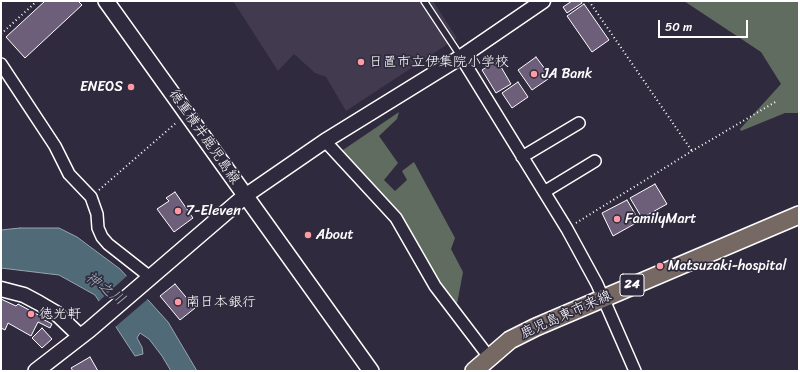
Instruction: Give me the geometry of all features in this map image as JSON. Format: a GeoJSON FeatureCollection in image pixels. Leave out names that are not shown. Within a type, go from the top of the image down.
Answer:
{"type":"FeatureCollection","features":[{"type":"Feature","properties":{"kind":"main road","name":"徳重横井鹿児島線"},"geometry":{"type":"LineString","coordinates":[[106,1],[371,371]]}},
{"type":"Feature","properties":{"kind":"main road"},"geometry":{"type":"LineString","coordinates":[[36,371],[85,333],[246,196]]}},
{"type":"Feature","properties":{"kind":"main road","name":"鹿児島東市来線"},"geometry":{"type":"LineString","coordinates":[[474,371],[510,340],[603,298],[799,215]]}},
{"type":"Feature","properties":{"kind":"street"},"geometry":{"type":"LineString","coordinates":[[246,196],[325,141],[461,57],[542,1]]}},
{"type":"Feature","properties":{"kind":"street"},"geometry":{"type":"LineString","coordinates":[[461,57],[567,229],[603,298],[635,371]]}},
{"type":"Feature","properties":{"kind":"street"},"geometry":{"type":"LineString","coordinates":[[1,64],[55,146],[69,174],[91,197],[97,214],[98,228],[102,237],[147,279]]}},
{"type":"Feature","properties":{"kind":"street"},"geometry":{"type":"LineString","coordinates":[[522,157],[579,123]]}},
{"type":"Feature","properties":{"kind":"street"},"geometry":{"type":"LineString","coordinates":[[325,141],[396,218],[434,286],[489,357]]}},
{"type":"Feature","properties":{"kind":"street"},"geometry":{"type":"LineString","coordinates":[[544,192],[596,161]]}},
{"type":"Feature","properties":{"kind":"street"},"geometry":{"type":"LineString","coordinates":[[1,289],[24,295],[39,302],[85,333]]}},
{"type":"Feature","properties":{"kind":"lane"},"geometry":{"type":"LineString","coordinates":[[424,1],[461,57]]}},
{"type":"Feature","properties":{"kind":"path"},"geometry":{"type":"LineString","coordinates":[[1,34],[37,1]]}},
{"type":"Feature","properties":{"kind":"path"},"geometry":{"type":"LineString","coordinates":[[589,1],[692,151]]}},
{"type":"Feature","properties":{"kind":"path"},"geometry":{"type":"LineString","coordinates":[[567,229],[692,151],[777,101]]}},
{"type":"Feature","properties":{"kind":"path"},"geometry":{"type":"LineString","coordinates":[[91,197],[187,114]]}},
{"type":"Feature","properties":{"kind":"shaded area","name":"日置市立伊集院小学校"},"geometry":{"type":"Polygon","coordinates":[[[233,1],[433,1],[457,38],[346,111],[326,77],[315,73],[294,54],[278,71],[233,1]]]}},
{"type":"Feature","properties":{"kind":"green space"},"geometry":{"type":"Polygon","coordinates":[[[684,1],[799,1],[799,113],[785,113],[741,131],[740,129],[781,84],[761,52],[684,1]]]}},
{"type":"Feature","properties":{"kind":"green space"},"geometry":{"type":"Polygon","coordinates":[[[399,112],[397,119],[379,136],[398,163],[384,180],[395,191],[407,180],[402,171],[414,162],[455,238],[451,249],[463,272],[457,304],[439,283],[400,212],[340,152],[399,112]]]}},
{"type":"Feature","properties":{"kind":"water","name":"神之川"},"geometry":{"type":"Polygon","coordinates":[[[20,228],[59,228],[77,237],[120,269],[168,322],[197,371],[171,371],[149,339],[140,333],[137,338],[142,347],[143,354],[135,356],[95,295],[59,275],[1,268],[1,230],[20,228]]]}},
{"type":"Feature","properties":{"kind":"pier"},"geometry":{"type":"Polygon","coordinates":[[[128,275],[149,298],[114,328],[98,302],[128,275]]]}},
{"type":"Feature","properties":{"kind":"building"},"geometry":{"type":"Polygon","coordinates":[[[45,1],[78,1],[82,5],[25,58],[6,37],[45,1]]]}},
{"type":"Feature","properties":{"kind":"building"},"geometry":{"type":"Polygon","coordinates":[[[572,1],[581,1],[582,3],[567,13],[563,7],[572,1]]]}},
{"type":"Feature","properties":{"kind":"building"},"geometry":{"type":"Polygon","coordinates":[[[584,4],[609,40],[592,52],[567,16],[584,4]]]}},
{"type":"Feature","properties":{"kind":"building","name":"JA Bank"},"geometry":{"type":"Polygon","coordinates":[[[536,57],[551,77],[532,90],[518,70],[536,57]]]}},
{"type":"Feature","properties":{"kind":"building"},"geometry":{"type":"Polygon","coordinates":[[[497,60],[511,84],[496,93],[482,70],[497,60]]]}},
{"type":"Feature","properties":{"kind":"building"},"geometry":{"type":"Polygon","coordinates":[[[518,82],[528,97],[512,108],[502,93],[518,82]]]}},
{"type":"Feature","properties":{"kind":"building"},"geometry":{"type":"Polygon","coordinates":[[[655,184],[667,204],[642,218],[630,198],[655,184]]]}},
{"type":"Feature","properties":{"kind":"building"},"geometry":{"type":"Polygon","coordinates":[[[175,192],[193,218],[174,232],[157,209],[169,201],[166,198],[175,192]]]}},
{"type":"Feature","properties":{"kind":"building"},"geometry":{"type":"Polygon","coordinates":[[[627,200],[638,219],[634,221],[636,223],[613,236],[602,213],[627,200]]]}},
{"type":"Feature","properties":{"kind":"building","name":"南日本銀行"},"geometry":{"type":"Polygon","coordinates":[[[175,284],[195,308],[180,320],[160,296],[175,284]]]}},
{"type":"Feature","properties":{"kind":"building"},"geometry":{"type":"Polygon","coordinates":[[[1,299],[16,306],[18,304],[42,317],[41,318],[52,324],[50,328],[38,322],[31,336],[8,323],[5,330],[1,328],[1,299]]]}},
{"type":"Feature","properties":{"kind":"building"},"geometry":{"type":"Polygon","coordinates":[[[42,328],[52,339],[42,348],[32,338],[42,328]]]}},
{"type":"Feature","properties":{"kind":"building"},"geometry":{"type":"Polygon","coordinates":[[[90,357],[98,371],[73,371],[71,368],[90,357]]]}},
{"type":"Feature","properties":{"kind":"place","name":"日置市立伊集院小学校"},"geometry":{"type":"Point","coordinates":[361,62]}},
{"type":"Feature","properties":{"kind":"place","name":"JA Bank"},"geometry":{"type":"Point","coordinates":[534,74]}},
{"type":"Feature","properties":{"kind":"place","name":"ENEOS"},"geometry":{"type":"Point","coordinates":[131,87]}},
{"type":"Feature","properties":{"kind":"place","name":"7-Eleven"},"geometry":{"type":"Point","coordinates":[178,211]}},
{"type":"Feature","properties":{"kind":"place","name":"FamilyMart"},"geometry":{"type":"Point","coordinates":[617,219]}},
{"type":"Feature","properties":{"kind":"place","name":"About"},"geometry":{"type":"Point","coordinates":[308,235]}},
{"type":"Feature","properties":{"kind":"place","name":"Matsuzaki-hospital"},"geometry":{"type":"Point","coordinates":[660,266]}},
{"type":"Feature","properties":{"kind":"place","name":"南日本銀行"},"geometry":{"type":"Point","coordinates":[178,302]}},
{"type":"Feature","properties":{"kind":"place","name":"徳光軒"},"geometry":{"type":"Point","coordinates":[31,314]}}]}
